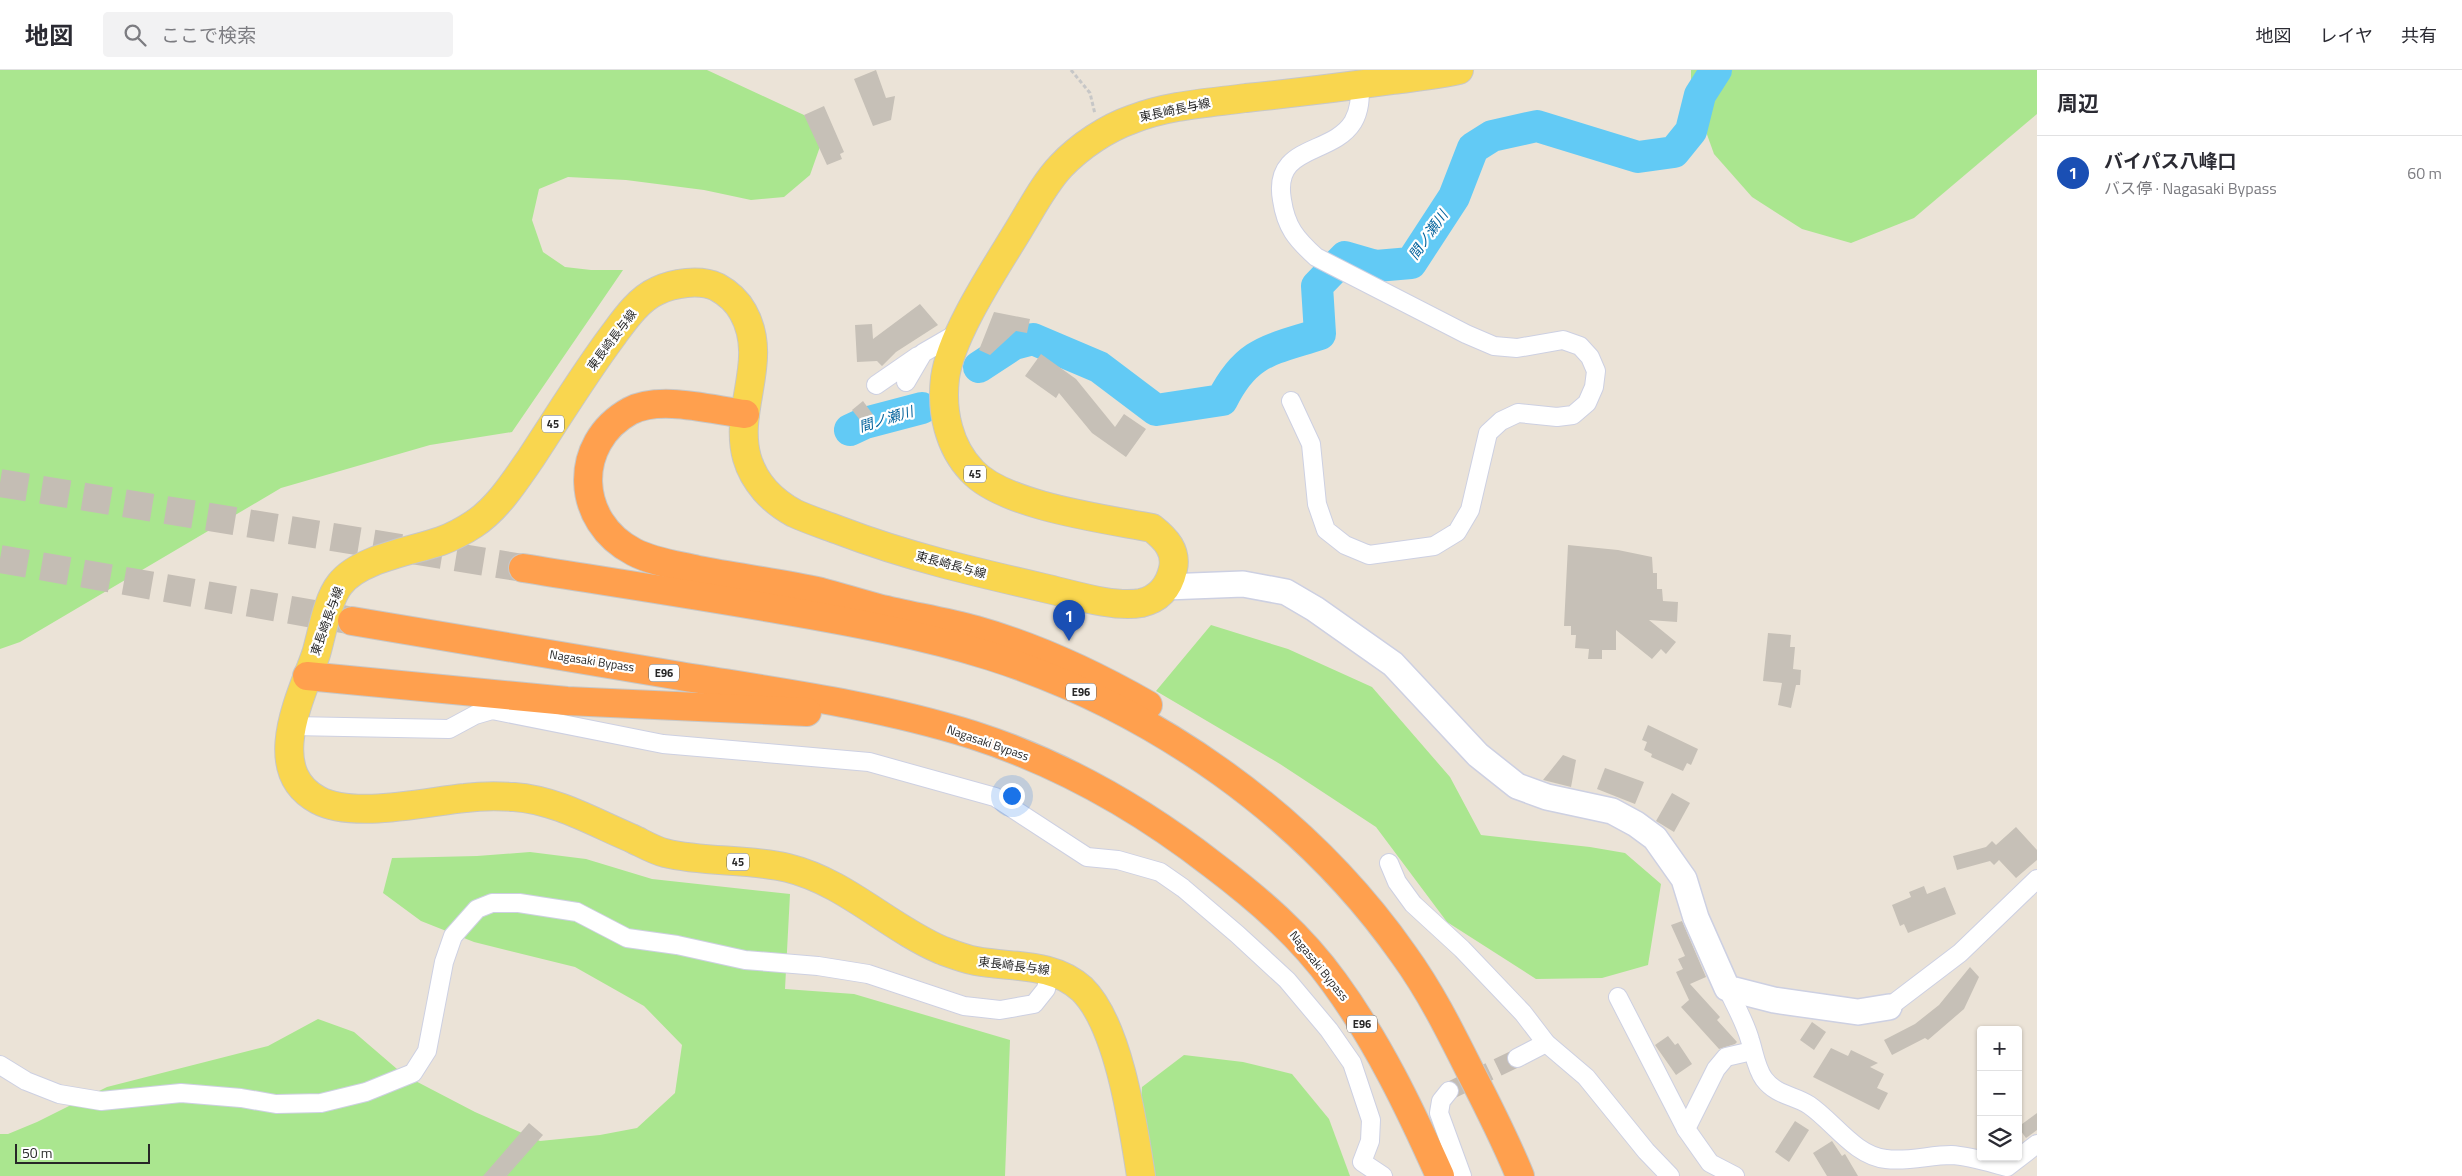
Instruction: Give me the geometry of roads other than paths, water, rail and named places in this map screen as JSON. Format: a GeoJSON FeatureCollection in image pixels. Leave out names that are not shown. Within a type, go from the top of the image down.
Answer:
{"type":"FeatureCollection","features":[{"type":"Feature","properties":{"kind":"highway"},"geometry":{"type":"LineString","coordinates":[[745,414],[681,405],[643,404],[616,420],[602,434],[592,457],[587,478],[593,512],[610,536],[634,552],[667,564],[822,593],[878,608],[977,630],[1050,656],[1111,684],[1177,721],[1243,765],[1281,796],[1319,832],[1371,911]]}},
{"type":"Feature","properties":{"kind":"highway","name":"E96"},"geometry":{"type":"LineString","coordinates":[[523,568],[727,600],[904,634],[970,651],[1046,676],[1110,705],[1171,739],[1229,779],[1278,817],[1319,855],[1371,911],[1404,954],[1437,1005],[1505,1141],[1520,1176]]}},
{"type":"Feature","properties":{"kind":"highway"},"geometry":{"type":"LineString","coordinates":[[727,600],[878,608]]}},
{"type":"Feature","properties":{"kind":"highway","name":"Nagasaki Bypass"},"geometry":{"type":"LineString","coordinates":[[352,621],[842,703],[974,736],[1057,767],[1129,806],[1190,846],[1252,894],[1288,928],[1339,989],[1371,1037],[1406,1102],[1440,1176]]}},
{"type":"Feature","properties":{"kind":"highway"},"geometry":{"type":"LineString","coordinates":[[307,676],[567,700],[846,714],[891,714]]}},
{"type":"Feature","properties":{"kind":"main road","name":"東長崎長与線"},"geometry":{"type":"LineString","coordinates":[[1141,1176],[1128,1103],[1105,1022],[1084,991],[1058,972],[973,961],[938,948],[834,886],[788,868],[664,853],[554,804],[519,798],[470,797],[356,809],[326,805],[308,794],[295,777],[288,751],[292,726],[325,618],[341,582],[370,563],[405,550],[444,540],[480,520],[509,489],[600,352],[627,316],[653,292],[682,283],[713,284],[737,301],[749,324],[754,351],[753,378],[745,414],[744,439],[748,462],[757,480],[771,498],[796,514],[869,542],[943,563],[1084,597],[1127,604],[1147,602],[1158,597],[1166,587],[1173,572],[1174,558],[1167,540],[1152,528],[1015,498],[992,488],[974,473],[957,453],[948,430],[944,405],[945,379],[950,352],[992,274],[1038,199],[1061,166],[1104,133],[1133,119],[1197,104],[1360,85],[1459,70]]}},
{"type":"Feature","properties":{"kind":"street"},"geometry":{"type":"LineString","coordinates":[[1291,401],[1310,444],[1317,504],[1326,530],[1345,545],[1369,555],[1434,546],[1457,532],[1470,510],[1488,433],[1502,421],[1518,413],[1557,417],[1573,415],[1587,403],[1594,387],[1596,371],[1590,357],[1580,346],[1563,340],[1517,348],[1494,346],[1466,334],[1316,257],[1296,239],[1284,216],[1280,194],[1282,176],[1289,162],[1341,134],[1352,123],[1359,106],[1360,85]]}},
{"type":"Feature","properties":{"kind":"street"},"geometry":{"type":"LineString","coordinates":[[876,385],[923,353],[962,330]]}},
{"type":"Feature","properties":{"kind":"street"},"geometry":{"type":"LineString","coordinates":[[906,382],[923,353]]}},
{"type":"Feature","properties":{"kind":"street"},"geometry":{"type":"LineString","coordinates":[[1166,587],[1243,584],[1286,592],[1315,609],[1393,664],[1478,755],[1517,786],[1547,797],[1612,811],[1636,824],[1655,838],[1684,879],[1696,918],[1741,1017],[1751,1042],[1752,1051],[1764,1079],[1783,1096],[1808,1104],[1865,1153],[1886,1159],[1950,1155],[1974,1158],[2007,1167],[2037,1144]]}},
{"type":"Feature","properties":{"kind":"street"},"geometry":{"type":"LineString","coordinates":[[292,726],[449,729],[475,715],[492,710],[663,744],[869,762],[995,797],[1086,857],[1118,860],[1160,872],[1183,888],[1287,980],[1329,1030],[1352,1063],[1371,1120],[1370,1141],[1362,1162],[1383,1176]]}},
{"type":"Feature","properties":{"kind":"street"},"geometry":{"type":"LineString","coordinates":[[1389,863],[1397,882],[1413,904],[1462,949],[1523,1013],[1546,1043],[1586,1077],[1646,1151],[1670,1176]]}},
{"type":"Feature","properties":{"kind":"street"},"geometry":{"type":"LineString","coordinates":[[1727,988],[1774,1000],[1858,1012],[1889,1007],[1960,953],[2037,879]]}},
{"type":"Feature","properties":{"kind":"street"},"geometry":{"type":"LineString","coordinates":[[0,1065],[26,1081],[59,1094],[101,1101],[181,1093],[241,1098],[276,1104],[321,1103],[366,1092],[413,1073],[426,1051],[444,962],[453,936],[477,909],[492,903],[519,903],[577,912],[627,938],[677,945],[745,960],[818,966],[868,974],[964,1006],[1000,1010],[1034,1004],[1046,989],[1050,970]]}},
{"type":"Feature","properties":{"kind":"street"},"geometry":{"type":"LineString","coordinates":[[1618,997],[1686,1129],[1710,1163],[1734,1176]]}},
{"type":"Feature","properties":{"kind":"street"},"geometry":{"type":"LineString","coordinates":[[1516,1058],[1546,1043]]}},
{"type":"Feature","properties":{"kind":"street"},"geometry":{"type":"LineString","coordinates":[[1686,1129],[1716,1069],[1726,1057],[1752,1051]]}},
{"type":"Feature","properties":{"kind":"street"},"geometry":{"type":"LineString","coordinates":[[1449,1091],[1441,1101],[1439,1113],[1462,1176]]}},
{"type":"Feature","properties":{"kind":"waterway","name":"間ノ瀬川"},"geometry":{"type":"LineString","coordinates":[[979,367],[1014,344],[1033,339],[1099,367],[1156,410],[1222,400],[1231,383],[1251,361],[1274,349],[1320,334],[1317,286],[1345,257],[1376,266],[1411,263],[1454,197],[1473,148],[1492,136],[1537,126],[1638,157],[1674,152],[1691,131],[1700,95],[1716,70]]}},
{"type":"Feature","properties":{"kind":"waterway","name":"間ノ瀬川"},"geometry":{"type":"LineString","coordinates":[[850,430],[865,423],[922,408]]}},
{"type":"Feature","properties":{"kind":"tunnel"},"geometry":{"type":"LineString","coordinates":[[0,483],[523,568]]}},
{"type":"Feature","properties":{"kind":"tunnel"},"geometry":{"type":"LineString","coordinates":[[0,559],[348,620]]}},
{"type":"Feature","properties":{"kind":"tunnel"},"geometry":{"type":"LineString","coordinates":[[1449,1091],[1517,1058]]}},
{"type":"Feature","properties":{"kind":"place","name":"バイパス八峰口"},"geometry":{"type":"Point","coordinates":[1069,641]}}]}
